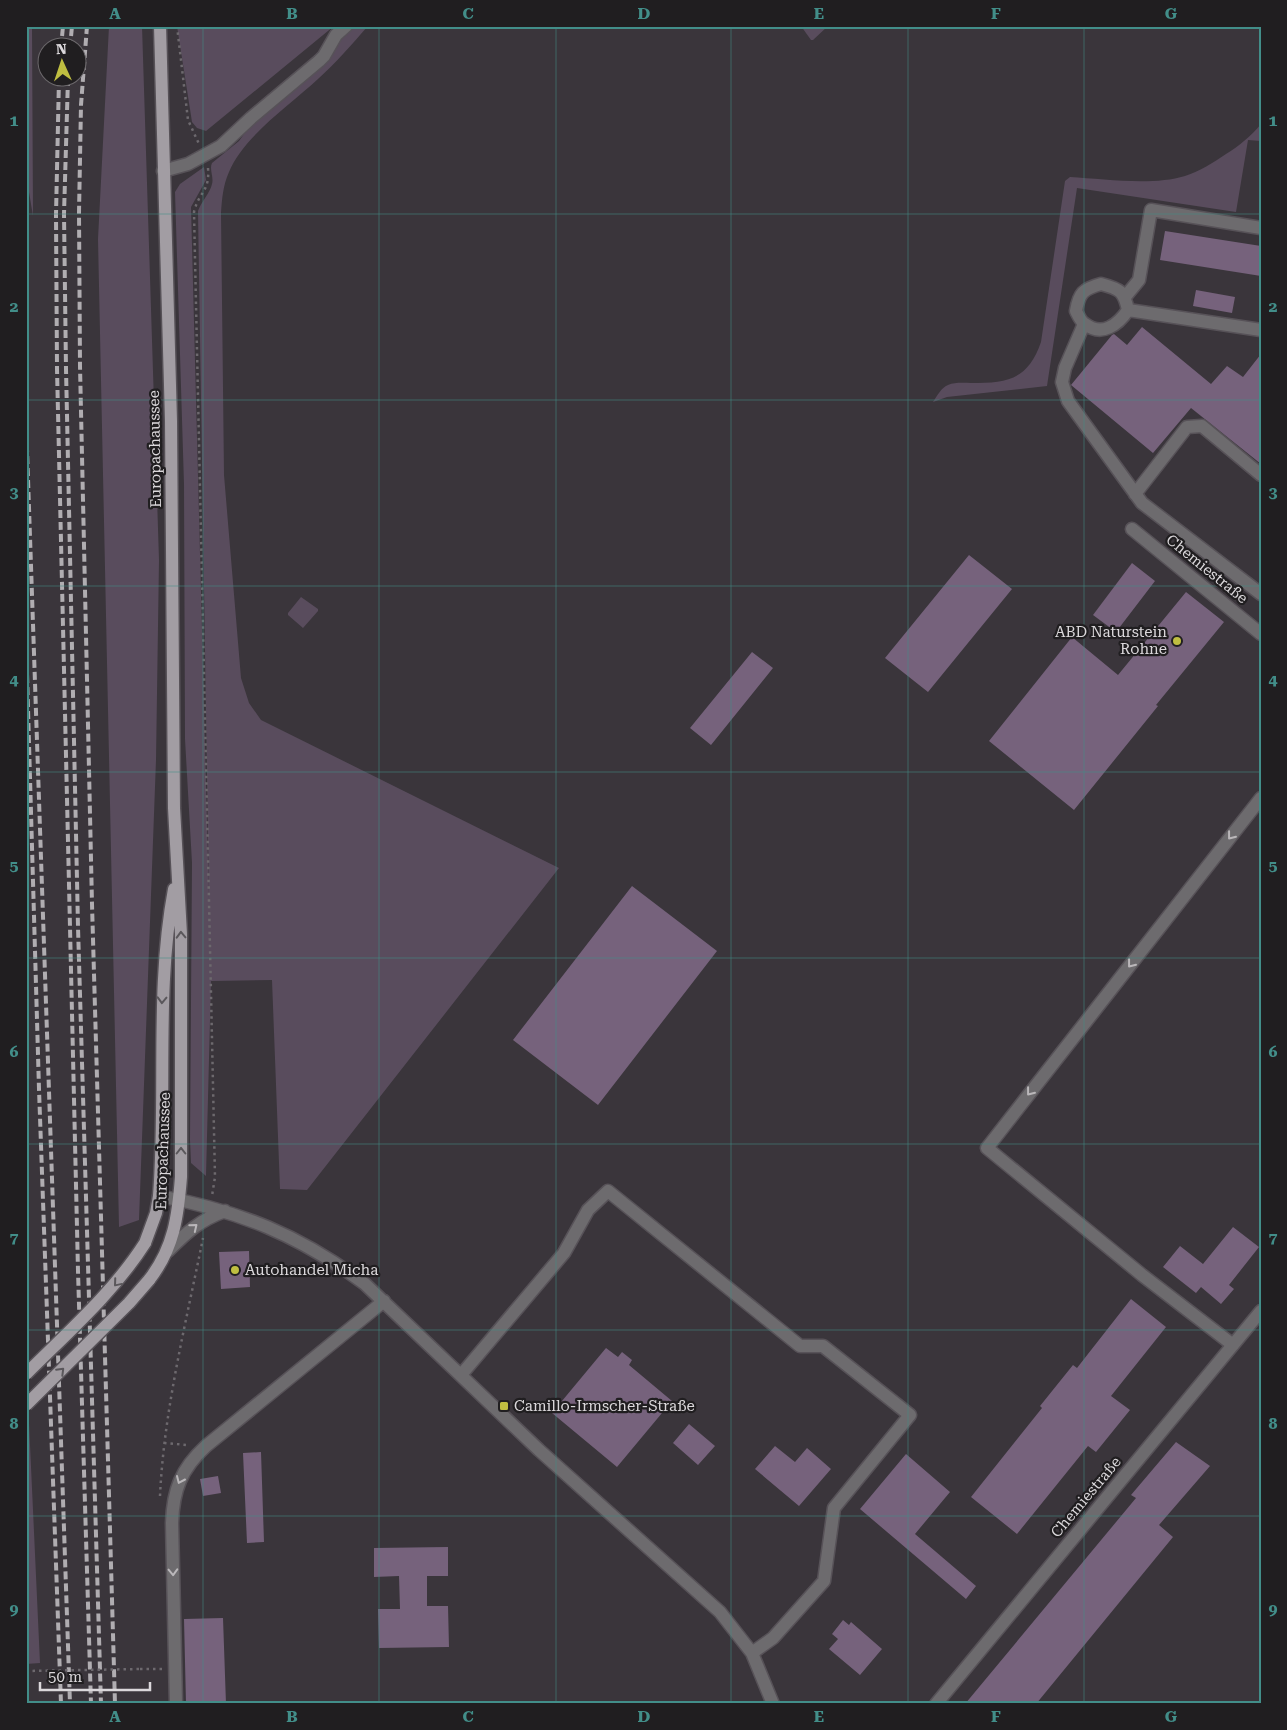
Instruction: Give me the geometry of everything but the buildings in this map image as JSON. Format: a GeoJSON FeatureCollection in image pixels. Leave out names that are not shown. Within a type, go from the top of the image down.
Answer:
{"type":"FeatureCollection","features":[{"type":"Feature","properties":{"kind":"main road","name":"Europachaussee"},"geometry":{"type":"LineString","coordinates":[[26,1405],[129,1303],[149,1280],[168,1251],[174,1233],[180,1200],[181,934],[174,808],[171,421],[160,26]]}},
{"type":"Feature","properties":{"kind":"main road","name":"Europachaussee"},"geometry":{"type":"LineString","coordinates":[[26,1374],[108,1293],[124,1274],[144,1243],[156,1213],[159,1196],[163,983],[169,912],[177,871]]}},
{"type":"Feature","properties":{"kind":"street"},"geometry":{"type":"LineString","coordinates":[[163,171],[188,164],[204,157],[221,146],[319,61],[324,56],[336,34],[346,26]]}},
{"type":"Feature","properties":{"kind":"street"},"geometry":{"type":"LineString","coordinates":[[1126,297],[1139,280],[1151,210],[1261,228]]}},
{"type":"Feature","properties":{"kind":"street"},"geometry":{"type":"LineString","coordinates":[[1101,284],[1117,288],[1126,297],[1128,310],[1113,327],[1097,329],[1084,324],[1076,311],[1078,298],[1087,288],[1101,284]]}},
{"type":"Feature","properties":{"kind":"street"},"geometry":{"type":"LineString","coordinates":[[1128,310],[1261,330]]}},
{"type":"Feature","properties":{"kind":"street"},"geometry":{"type":"LineString","coordinates":[[1084,324],[1065,368],[1062,382],[1068,401],[1142,503],[1261,594]]}},
{"type":"Feature","properties":{"kind":"street"},"geometry":{"type":"LineString","coordinates":[[1135,494],[1187,426],[1202,426],[1261,475]]}},
{"type":"Feature","properties":{"kind":"street","name":"Chemiestraße"},"geometry":{"type":"LineString","coordinates":[[1132,529],[1261,634]]}},
{"type":"Feature","properties":{"kind":"street"},"geometry":{"type":"LineString","coordinates":[[1233,1345],[987,1148],[1261,798]]}},
{"type":"Feature","properties":{"kind":"street"},"geometry":{"type":"LineString","coordinates":[[461,1375],[564,1253],[588,1210],[608,1191],[800,1346],[823,1346],[910,1415],[834,1508],[824,1581],[773,1638],[752,1653]]}},
{"type":"Feature","properties":{"kind":"street"},"geometry":{"type":"LineString","coordinates":[[159,1196],[180,1200],[209,1212],[225,1211],[291,1237],[345,1269],[384,1301],[539,1450],[720,1612],[752,1653],[773,1704]]}},
{"type":"Feature","properties":{"kind":"street"},"geometry":{"type":"LineString","coordinates":[[168,1251],[209,1212]]}},
{"type":"Feature","properties":{"kind":"street"},"geometry":{"type":"LineString","coordinates":[[176,1704],[172,1508],[174,1495],[182,1474],[197,1454],[206,1446],[384,1301]]}},
{"type":"Feature","properties":{"kind":"street","name":"Chemiestraße"},"geometry":{"type":"LineString","coordinates":[[936,1704],[1261,1311]]}},
{"type":"Feature","properties":{"kind":"path"},"geometry":{"type":"LineString","coordinates":[[160,1503],[164,1443],[178,1362],[209,1212],[214,1168],[194,212],[196,204],[208,183],[207,166],[188,120],[177,26]]}},
{"type":"Feature","properties":{"kind":"path"},"geometry":{"type":"LineString","coordinates":[[164,1443],[206,1446]]}},
{"type":"Feature","properties":{"kind":"path"},"geometry":{"type":"LineString","coordinates":[[26,1671],[164,1669],[164,1678]]}},
{"type":"Feature","properties":{"kind":"shaded area"},"geometry":{"type":"Polygon","coordinates":[[[26,26],[32,26],[33,216],[26,174],[26,26]]]}},
{"type":"Feature","properties":{"kind":"shaded area"},"geometry":{"type":"Polygon","coordinates":[[[109,26],[142,26],[159,560],[156,760],[139,1220],[119,1227],[98,239],[109,26]]]}},
{"type":"Feature","properties":{"kind":"shaded area"},"geometry":{"type":"Polygon","coordinates":[[[177,26],[334,26],[206,131],[197,128],[192,122],[177,26]]]}},
{"type":"Feature","properties":{"kind":"shaded area"},"geometry":{"type":"Polygon","coordinates":[[[351,26],[368,26],[325,73],[269,122],[245,146],[229,172],[223,192],[221,213],[224,475],[241,678],[249,703],[261,720],[559,868],[307,1190],[280,1189],[272,980],[211,981],[206,1176],[191,1163],[192,863],[185,739],[184,484],[175,192],[180,184],[204,167],[206,180],[191,207],[209,900],[198,211],[212,184],[212,163],[239,141],[252,123],[351,26]]]}},
{"type":"Feature","properties":{"kind":"shaded area"},"geometry":{"type":"Polygon","coordinates":[[[801,26],[828,26],[811,40],[801,26]]]}},
{"type":"Feature","properties":{"kind":"shaded area"},"geometry":{"type":"Polygon","coordinates":[[[1261,124],[1261,141],[1248,140],[1236,212],[1077,188],[1047,386],[947,397],[933,402],[941,390],[951,384],[995,382],[1015,377],[1023,372],[1036,355],[1041,342],[1065,181],[1070,177],[1158,181],[1185,176],[1206,167],[1231,151],[1249,137],[1261,124]]]}},
{"type":"Feature","properties":{"kind":"shaded area"},"geometry":{"type":"Polygon","coordinates":[[[301,597],[318,609],[303,628],[288,615],[301,597]]]}},
{"type":"Feature","properties":{"kind":"shaded area"},"geometry":{"type":"Polygon","coordinates":[[[26,1254],[29,1354],[26,1357],[26,1254]]]}},
{"type":"Feature","properties":{"kind":"shaded area"},"geometry":{"type":"Polygon","coordinates":[[[27,1422],[29,1423],[40,1663],[26,1664],[27,1422]]]}},
{"type":"Feature","properties":{"kind":"railway"},"geometry":{"type":"LineString","coordinates":[[62,38],[63,26]]}},
{"type":"Feature","properties":{"kind":"railway"},"geometry":{"type":"LineString","coordinates":[[71,38],[72,26]]}},
{"type":"Feature","properties":{"kind":"railway"},"geometry":{"type":"LineString","coordinates":[[87,26],[81,105],[79,213],[80,366],[92,904],[115,1704]]}},
{"type":"Feature","properties":{"kind":"railway"},"geometry":{"type":"LineString","coordinates":[[59,88],[56,215],[57,369],[78,1271],[91,1704]]}},
{"type":"Feature","properties":{"kind":"railway"},"geometry":{"type":"LineString","coordinates":[[68,88],[64,214],[66,369],[78,927],[101,1704]]}},
{"type":"Feature","properties":{"kind":"railway"},"geometry":{"type":"LineString","coordinates":[[26,420],[70,1704]]}},
{"type":"Feature","properties":{"kind":"railway"},"geometry":{"type":"LineString","coordinates":[[26,639],[39,1089],[61,1704]]}},
{"type":"Feature","properties":{"kind":"place","name":"ABD Naturstein Rohne"},"geometry":{"type":"Point","coordinates":[1177,641]}},
{"type":"Feature","properties":{"kind":"place","name":"Autohandel Micha"},"geometry":{"type":"Point","coordinates":[235,1270]}},
{"type":"Feature","properties":{"kind":"place","name":"Camillo-Irmscher-Straße"},"geometry":{"type":"Point","coordinates":[504,1406]}}]}
